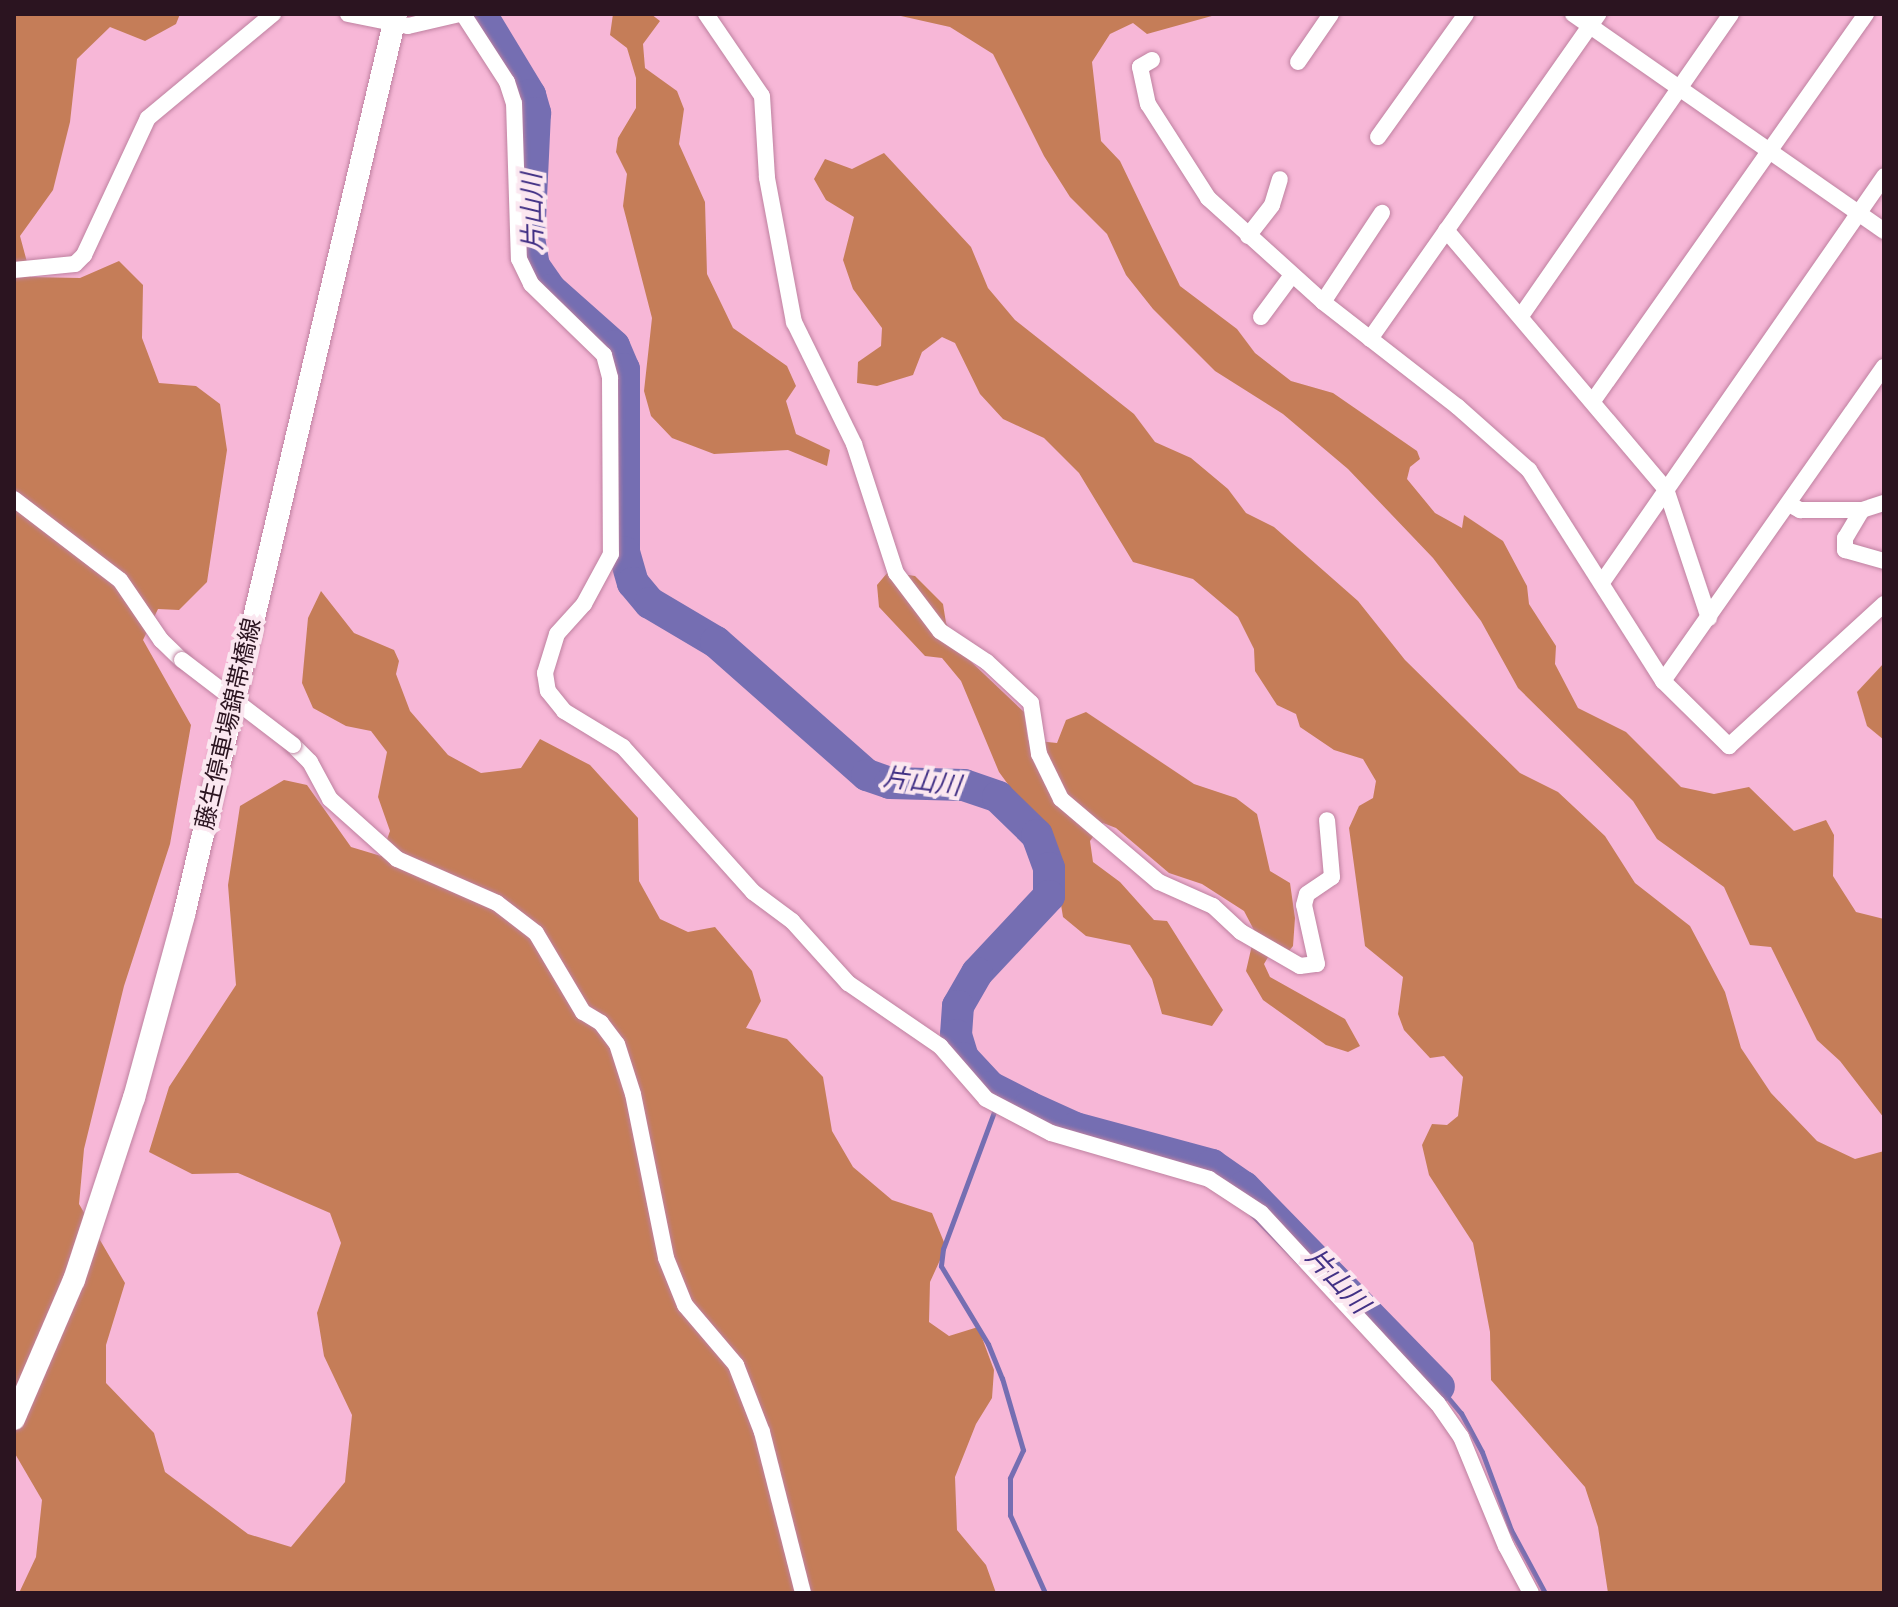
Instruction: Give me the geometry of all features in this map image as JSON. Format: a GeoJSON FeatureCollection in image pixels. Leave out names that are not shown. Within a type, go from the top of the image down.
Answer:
{"type":"FeatureCollection","features":[{"type":"Feature","properties":{"kind":"main road","name":"藤生停車場錦帯橋線"},"geometry":{"type":"LineString","coordinates":[[14,1419],[74,1280],[134,1098],[184,915],[395,19]]}},
{"type":"Feature","properties":{"kind":"street"},"geometry":{"type":"LineString","coordinates":[[14,270],[75,264],[84,255],[148,118],[273,14]]}},
{"type":"Feature","properties":{"kind":"street"},"geometry":{"type":"LineString","coordinates":[[348,14],[427,25],[461,14],[507,82],[514,103],[519,259],[531,284],[604,355],[610,378],[611,554],[584,604],[557,634],[548,653],[548,691],[564,711],[623,747],[753,892],[792,921],[848,983],[940,1046],[986,1099],[1051,1133],[1209,1179],[1261,1213],[1438,1404],[1461,1437],[1506,1546],[1531,1593]]}},
{"type":"Feature","properties":{"kind":"street"},"geometry":{"type":"LineString","coordinates":[[706,14],[762,96],[767,178],[794,322],[854,444],[896,573],[940,631],[987,662],[1031,703],[1039,754],[1061,799],[1159,882],[1213,906],[1241,932],[1289,963],[1313,967],[1317,959],[1304,905],[1307,894],[1332,877],[1327,820]]}},
{"type":"Feature","properties":{"kind":"street"},"geometry":{"type":"LineString","coordinates":[[1298,62],[1331,14]]}},
{"type":"Feature","properties":{"kind":"street"},"geometry":{"type":"LineString","coordinates":[[1378,137],[1466,14]]}},
{"type":"Feature","properties":{"kind":"street"},"geometry":{"type":"LineString","coordinates":[[1573,14],[1593,20],[1679,88],[1884,231]]}},
{"type":"Feature","properties":{"kind":"street"},"geometry":{"type":"LineString","coordinates":[[1521,316],[1731,14]]}},
{"type":"Feature","properties":{"kind":"street"},"geometry":{"type":"LineString","coordinates":[[1593,401],[1866,14]]}},
{"type":"Feature","properties":{"kind":"street"},"geometry":{"type":"LineString","coordinates":[[1370,339],[1593,20]]}},
{"type":"Feature","properties":{"kind":"street"},"geometry":{"type":"LineString","coordinates":[[1152,60],[1140,67],[1148,104],[1208,198],[1323,302],[1529,470],[1603,581],[1663,681],[1729,746],[1884,604]]}},
{"type":"Feature","properties":{"kind":"street"},"geometry":{"type":"LineString","coordinates":[[1603,581],[1884,176]]}},
{"type":"Feature","properties":{"kind":"street"},"geometry":{"type":"LineString","coordinates":[[1248,236],[1272,205],[1280,179]]}},
{"type":"Feature","properties":{"kind":"street"},"geometry":{"type":"LineString","coordinates":[[1323,302],[1382,213]]}},
{"type":"Feature","properties":{"kind":"street"},"geometry":{"type":"LineString","coordinates":[[1446,230],[1666,489],[1709,618]]}},
{"type":"Feature","properties":{"kind":"street"},"geometry":{"type":"LineString","coordinates":[[1261,317],[1292,275]]}},
{"type":"Feature","properties":{"kind":"street"},"geometry":{"type":"LineString","coordinates":[[1663,681],[1884,367]]}},
{"type":"Feature","properties":{"kind":"street"},"geometry":{"type":"LineString","coordinates":[[14,499],[120,580],[161,640],[182,660],[293,745],[310,762],[330,799],[397,859],[497,903],[536,933],[583,1012],[601,1023],[617,1044],[666,1258],[685,1305],[736,1365],[762,1432],[803,1593]]}},
{"type":"Feature","properties":{"kind":"street"},"geometry":{"type":"LineString","coordinates":[[1789,504],[1800,510],[1862,510],[1884,503]]}},
{"type":"Feature","properties":{"kind":"street"},"geometry":{"type":"LineString","coordinates":[[1862,510],[1845,538],[1845,550],[1884,561]]}},
{"type":"Feature","properties":{"kind":"shaded area"},"geometry":{"type":"Polygon","coordinates":[[[14,14],[180,14],[176,24],[145,41],[110,27],[77,59],[70,122],[53,190],[20,236],[31,277],[80,278],[119,261],[143,285],[142,338],[159,383],[196,386],[220,404],[227,450],[207,582],[179,610],[158,609],[143,640],[191,725],[170,844],[124,986],[84,1149],[79,1204],[125,1283],[106,1345],[106,1383],[154,1433],[165,1472],[248,1534],[291,1547],[345,1482],[352,1415],[324,1356],[317,1313],[341,1243],[330,1213],[238,1173],[192,1174],[149,1152],[169,1087],[236,985],[228,885],[240,806],[284,780],[307,785],[351,847],[381,856],[390,831],[378,797],[387,752],[371,731],[346,726],[313,708],[302,683],[308,618],[321,591],[354,633],[394,650],[399,661],[396,674],[410,711],[448,755],[481,773],[521,768],[540,739],[590,765],[638,818],[639,881],[660,919],[688,932],[715,927],[752,971],[761,1001],[746,1028],[787,1039],[823,1077],[832,1131],[853,1167],[892,1200],[932,1213],[946,1247],[930,1282],[929,1322],[949,1336],[978,1327],[994,1370],[992,1398],[976,1424],[955,1477],[957,1530],[986,1565],[996,1593],[19,1593],[36,1557],[42,1500],[14,1452],[14,14]]]}},
{"type":"Feature","properties":{"kind":"shaded area"},"geometry":{"type":"Polygon","coordinates":[[[613,14],[651,14],[660,21],[643,44],[645,68],[677,91],[684,109],[679,144],[705,202],[707,274],[733,328],[787,366],[796,386],[786,401],[796,434],[830,450],[827,466],[788,450],[714,454],[672,438],[651,416],[644,391],[652,318],[623,206],[627,174],[616,152],[618,138],[636,108],[636,78],[627,48],[610,35],[613,14]]]}},
{"type":"Feature","properties":{"kind":"shaded area"},"geometry":{"type":"Polygon","coordinates":[[[892,14],[1219,14],[1147,34],[1133,23],[1110,34],[1092,62],[1101,141],[1120,161],[1180,286],[1237,329],[1255,353],[1291,381],[1333,393],[1417,451],[1420,459],[1410,467],[1407,479],[1435,513],[1462,528],[1464,515],[1503,541],[1527,586],[1529,604],[1556,646],[1555,664],[1578,708],[1626,732],[1681,787],[1714,794],[1749,787],[1794,831],[1826,820],[1834,835],[1833,876],[1856,912],[1884,919],[1884,1118],[1840,1061],[1817,1040],[1771,947],[1750,945],[1724,887],[1657,839],[1633,801],[1518,688],[1481,621],[1433,558],[1348,469],[1283,414],[1215,371],[1153,309],[1126,275],[1107,234],[1070,197],[1044,156],[993,54],[950,27],[892,14]]]}},
{"type":"Feature","properties":{"kind":"shaded area"},"geometry":{"type":"Polygon","coordinates":[[[884,153],[971,247],[988,288],[1015,320],[1134,414],[1155,442],[1191,458],[1228,489],[1246,513],[1274,527],[1358,601],[1405,660],[1520,773],[1558,792],[1605,836],[1635,883],[1690,926],[1725,992],[1741,1048],[1771,1093],[1817,1141],[1855,1159],[1884,1151],[1884,1593],[1608,1593],[1598,1527],[1585,1487],[1491,1380],[1490,1332],[1473,1243],[1429,1175],[1422,1145],[1432,1124],[1447,1125],[1458,1116],[1463,1077],[1444,1056],[1430,1058],[1404,1030],[1398,1014],[1403,977],[1365,946],[1349,828],[1359,806],[1373,798],[1376,781],[1363,759],[1334,750],[1300,727],[1296,714],[1277,705],[1255,671],[1254,649],[1238,617],[1193,579],[1133,562],[1079,473],[1044,438],[1003,419],[980,394],[955,343],[942,337],[922,352],[913,375],[877,386],[857,383],[858,362],[881,346],[882,328],[853,289],[843,260],[854,217],[826,200],[814,179],[825,159],[852,169],[884,153]]]}},
{"type":"Feature","properties":{"kind":"shaded area"},"geometry":{"type":"Polygon","coordinates":[[[888,572],[915,576],[943,604],[946,623],[964,655],[1024,712],[1028,740],[1057,743],[1066,720],[1086,712],[1194,784],[1236,798],[1257,814],[1270,871],[1290,883],[1295,918],[1293,946],[1289,951],[1274,947],[1264,964],[1270,977],[1345,1019],[1360,1046],[1348,1052],[1326,1045],[1263,1000],[1246,971],[1255,932],[1244,911],[1202,884],[1169,873],[1116,828],[1103,823],[1090,841],[1093,862],[1120,882],[1154,920],[1167,921],[1223,1010],[1212,1026],[1162,1014],[1152,979],[1130,945],[1086,936],[1063,917],[1051,843],[999,772],[961,681],[942,658],[925,656],[879,607],[877,585],[888,572]]]}},
{"type":"Feature","properties":{"kind":"shaded area"},"geometry":{"type":"Polygon","coordinates":[[[1884,663],[1884,740],[1867,726],[1857,692],[1884,663]]]}},
{"type":"Feature","properties":{"kind":"waterway","name":"片山川"},"geometry":{"type":"LineString","coordinates":[[481,14],[530,95],[535,113],[529,238],[534,266],[551,290],[614,346],[624,369],[624,552],[633,583],[650,603],[716,642],[867,775],[890,783],[964,785],[998,797],[1037,835],[1049,868],[1049,896],[977,973],[958,1006],[956,1035],[963,1058],[990,1087],[1029,1107],[1075,1128],[1212,1165],[1244,1187],[1439,1387]]}},
{"type":"Feature","properties":{"kind":"waterway"},"geometry":{"type":"LineString","coordinates":[[1001,1093],[943,1249],[941,1266],[988,1344],[1002,1378],[1023,1450],[1010,1478],[1010,1515],[1045,1593]]}},
{"type":"Feature","properties":{"kind":"waterway","name":"片山川"},"geometry":{"type":"LineString","coordinates":[[1439,1387],[1461,1413],[1482,1452],[1511,1530],[1545,1593]]}}]}
